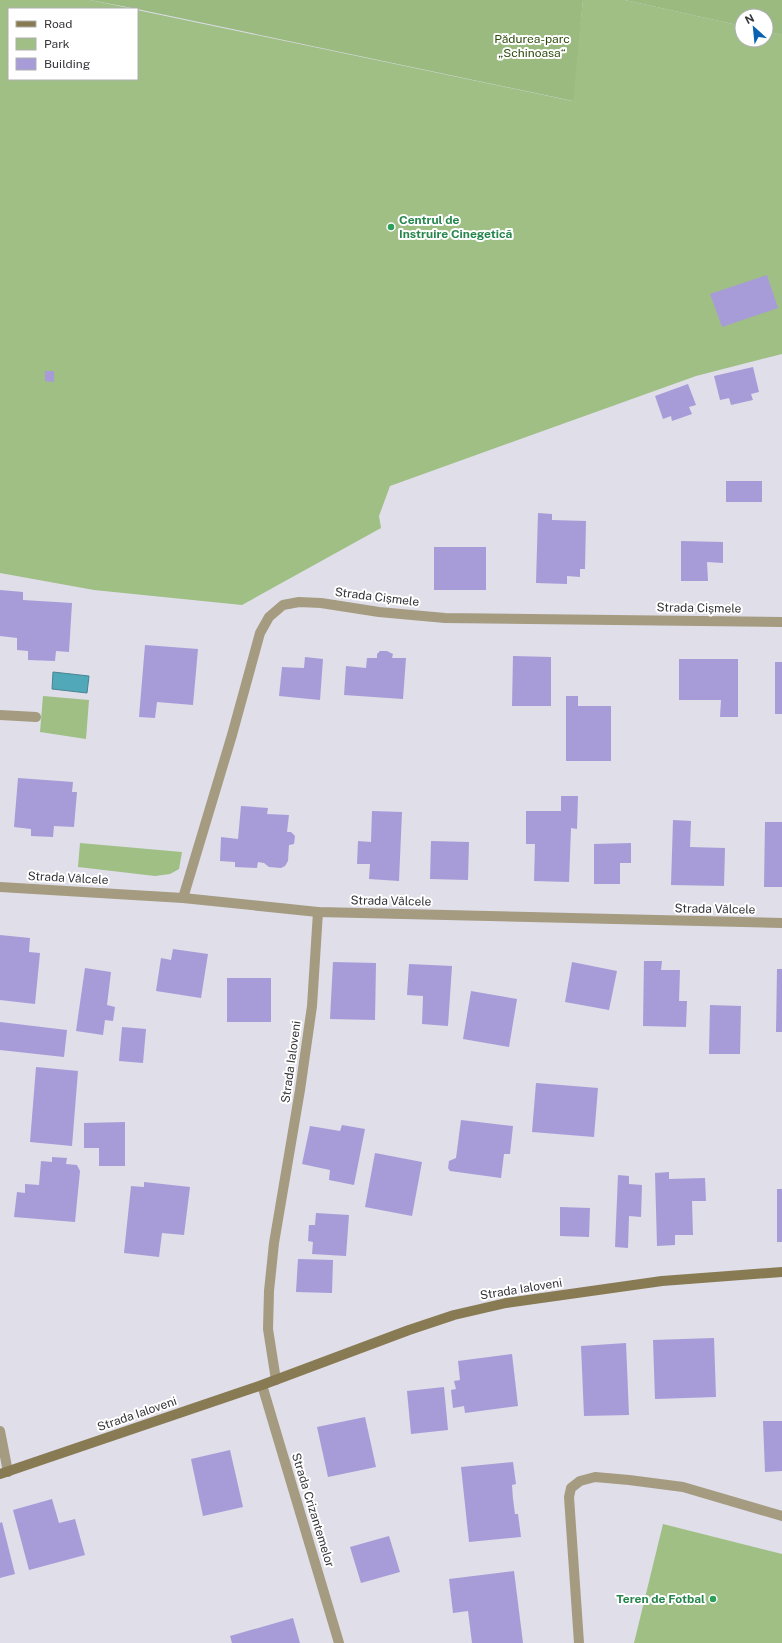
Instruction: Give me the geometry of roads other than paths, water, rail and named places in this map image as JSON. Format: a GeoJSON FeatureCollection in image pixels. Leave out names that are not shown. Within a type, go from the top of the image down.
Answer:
{"type":"FeatureCollection","features":[{"type":"Feature","properties":{"kind":"street","name":"Strada Cișmele"},"geometry":{"type":"LineString","coordinates":[[183,898],[232,735],[260,633],[269,617],[282,605],[299,602],[321,602],[379,612],[445,618],[782,622]]}},
{"type":"Feature","properties":{"kind":"street"},"geometry":{"type":"LineString","coordinates":[[0,715],[36,717]]}},
{"type":"Feature","properties":{"kind":"street","name":"Strada Vâlcele"},"geometry":{"type":"LineString","coordinates":[[0,887],[183,898],[318,912],[782,923]]}},
{"type":"Feature","properties":{"kind":"street","name":"Strada Ialoveni"},"geometry":{"type":"LineString","coordinates":[[276,1380],[268,1329],[269,1291],[274,1243],[300,1090],[312,1006],[318,912]]}},
{"type":"Feature","properties":{"kind":"street","name":"Strada Ialoveni"},"geometry":{"type":"LineString","coordinates":[[0,1431],[4,1474],[262,1385],[409,1330],[454,1315],[489,1306],[662,1281],[782,1272]]}},
{"type":"Feature","properties":{"kind":"street","name":"Strada Crizantemelor"},"geometry":{"type":"LineString","coordinates":[[262,1385],[339,1643]]}},
{"type":"Feature","properties":{"kind":"street"},"geometry":{"type":"LineString","coordinates":[[579,1643],[569,1497],[571,1488],[580,1481],[595,1477],[683,1487],[782,1516]]}},
{"type":"Feature","properties":{"kind":"water"},"geometry":{"type":"Polygon","coordinates":[[[53,672],[89,676],[87,693],[52,689],[53,672]]]}},
{"type":"Feature","properties":{"kind":"place","name":"Centrul de Instruire Cinegetică"},"geometry":{"type":"Point","coordinates":[391,227]}},
{"type":"Feature","properties":{"kind":"place","name":"Teren de Fotbal"},"geometry":{"type":"Point","coordinates":[713,1599]}},
{"type":"Feature","properties":{"kind":"park label","name":"Pădurea-parc „Schinoasa“"},"geometry":{"type":"Point","coordinates":[532,46]}}]}
